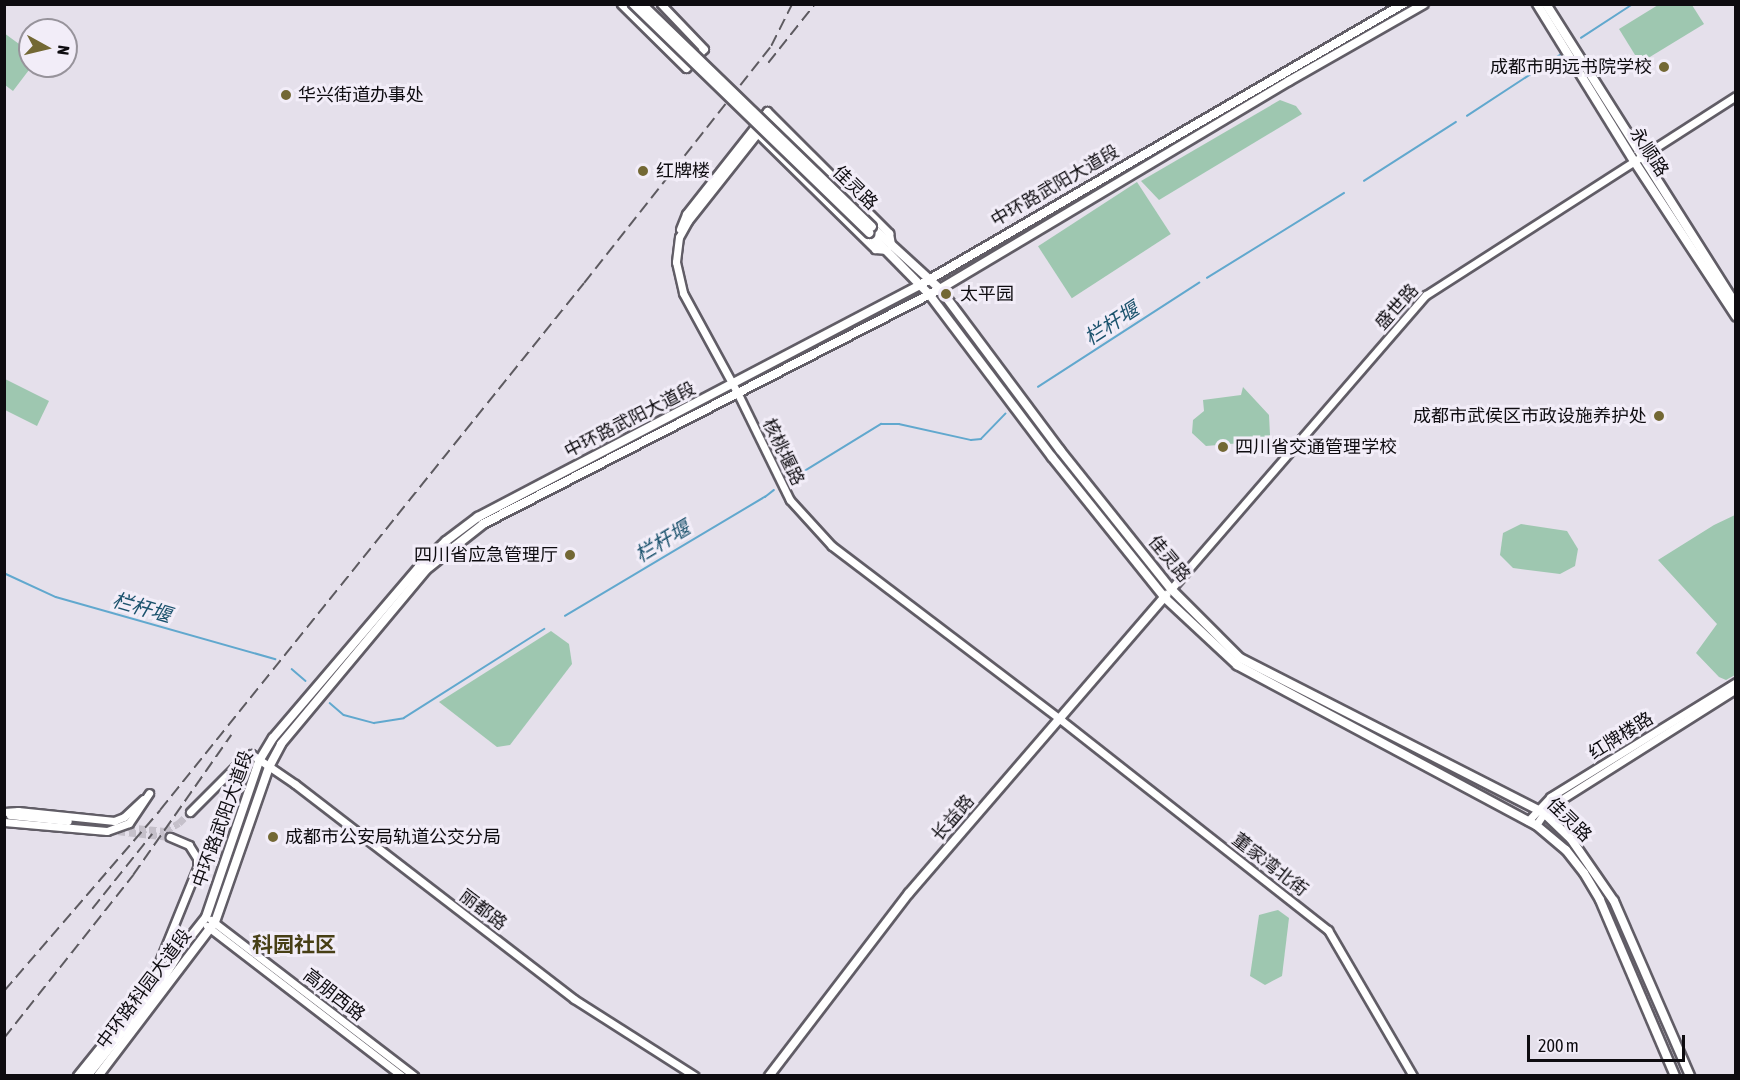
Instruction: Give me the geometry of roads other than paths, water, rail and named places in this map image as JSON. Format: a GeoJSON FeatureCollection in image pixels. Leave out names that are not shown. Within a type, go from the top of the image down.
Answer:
{"type":"FeatureCollection","features":[{"type":"Feature","properties":{"kind":"highway"},"geometry":{"type":"LineString","coordinates":[[86,1076],[177,955]]}},
{"type":"Feature","properties":{"kind":"main road","name":"佳灵路"},"geometry":{"type":"LineString","coordinates":[[633,4],[871,230]]}},
{"type":"Feature","properties":{"kind":"main road","name":"佳灵路"},"geometry":{"type":"LineString","coordinates":[[642,4],[889,248],[929,294],[1052,457],[1164,597],[1237,665],[1532,823],[1566,850],[1584,873],[1600,900],[1675,1076]]}},
{"type":"Feature","properties":{"kind":"main road","name":"中环路武阳大道段"},"geometry":{"type":"LineString","coordinates":[[177,955],[204,920],[259,761],[273,738],[419,567],[446,540],[478,517],[920,285],[1403,4]]}},
{"type":"Feature","properties":{"kind":"main road","name":"中环路武阳大道段"},"geometry":{"type":"LineString","coordinates":[[213,925],[268,767],[281,744],[426,570],[483,524],[940,289],[1289,81],[1424,4]]}},
{"type":"Feature","properties":{"kind":"main road","name":"永顺路"},"geometry":{"type":"LineString","coordinates":[[1537,4],[1638,159],[1736,316]]}},
{"type":"Feature","properties":{"kind":"main road"},"geometry":{"type":"LineString","coordinates":[[1546,4],[1638,159],[1736,304]]}},
{"type":"Feature","properties":{"kind":"main road","name":"佳灵路"},"geometry":{"type":"LineString","coordinates":[[889,248],[930,278],[940,289],[1060,450],[1171,589],[1240,658],[1540,811],[1571,840],[1614,901],[1690,1076]]}},
{"type":"Feature","properties":{"kind":"main road","name":"长益路"},"geometry":{"type":"LineString","coordinates":[[769,1076],[909,894],[1061,720],[1171,589]]}},
{"type":"Feature","properties":{"kind":"main road","name":"中环路科园大道段"},"geometry":{"type":"LineString","coordinates":[[98,1076],[213,925]]}},
{"type":"Feature","properties":{"kind":"main road"},"geometry":{"type":"LineString","coordinates":[[78,1076],[152,988]]}},
{"type":"Feature","properties":{"kind":"street"},"geometry":{"type":"LineString","coordinates":[[621,4],[686,68],[704,49],[661,4]]}},
{"type":"Feature","properties":{"kind":"street","name":"盛世路"},"geometry":{"type":"LineString","coordinates":[[1171,589],[1426,295],[1736,96]]}},
{"type":"Feature","properties":{"kind":"street"},"geometry":{"type":"LineString","coordinates":[[767,111],[889,233],[889,248],[876,249],[754,130],[767,111]]}},
{"type":"Feature","properties":{"kind":"street","name":"核桃堰路"},"geometry":{"type":"LineString","coordinates":[[754,130],[679,237],[676,251],[678,278],[790,500],[810,525],[832,546],[1061,720]]}},
{"type":"Feature","properties":{"kind":"street","name":"红牌楼路"},"geometry":{"type":"LineString","coordinates":[[1532,823],[1550,798],[1736,682]]}},
{"type":"Feature","properties":{"kind":"street","name":"红牌楼路"},"geometry":{"type":"LineString","coordinates":[[1540,811],[1736,688]]}},
{"type":"Feature","properties":{"kind":"street","name":"董家湾北街"},"geometry":{"type":"LineString","coordinates":[[1061,720],[1328,930],[1413,1076]]}},
{"type":"Feature","properties":{"kind":"street"},"geometry":{"type":"LineString","coordinates":[[190,812],[248,754],[259,761]]}},
{"type":"Feature","properties":{"kind":"street","name":"丽都路"},"geometry":{"type":"LineString","coordinates":[[259,761],[295,784],[574,999],[695,1076]]}},
{"type":"Feature","properties":{"kind":"street"},"geometry":{"type":"LineString","coordinates":[[4,813],[97,826],[115,830],[129,823],[149,793],[124,817],[97,826],[4,820]]}},
{"type":"Feature","properties":{"kind":"street"},"geometry":{"type":"LineString","coordinates":[[152,988],[197,868],[197,858],[189,845],[170,837]]}},
{"type":"Feature","properties":{"kind":"street","name":"高朋西路"},"geometry":{"type":"LineString","coordinates":[[204,920],[414,1076]]}},
{"type":"Feature","properties":{"kind":"street","name":"高朋西路"},"geometry":{"type":"LineString","coordinates":[[213,925],[402,1076]]}},
{"type":"Feature","properties":{"kind":"waterway","name":"栏杆堰"},"geometry":{"type":"LineString","coordinates":[[1581,38],[1633,4]]}},
{"type":"Feature","properties":{"kind":"waterway","name":"栏杆堰"},"geometry":{"type":"LineString","coordinates":[[1467,116],[1560,55]]}},
{"type":"Feature","properties":{"kind":"waterway","name":"栏杆堰"},"geometry":{"type":"LineString","coordinates":[[1364,181],[1456,122]]}},
{"type":"Feature","properties":{"kind":"waterway","name":"栏杆堰"},"geometry":{"type":"LineString","coordinates":[[1207,278],[1344,193]]}},
{"type":"Feature","properties":{"kind":"waterway","name":"栏杆堰"},"geometry":{"type":"LineString","coordinates":[[1038,387],[1199,283]]}},
{"type":"Feature","properties":{"kind":"waterway","name":"栏杆堰"},"geometry":{"type":"LineString","coordinates":[[790,480],[881,424],[899,424],[971,440],[981,439],[1005,414]]}},
{"type":"Feature","properties":{"kind":"waterway","name":"栏杆堰"},"geometry":{"type":"LineString","coordinates":[[565,616],[774,490]]}},
{"type":"Feature","properties":{"kind":"waterway","name":"栏杆堰"},"geometry":{"type":"LineString","coordinates":[[4,573],[56,597],[275,659]]}},
{"type":"Feature","properties":{"kind":"waterway","name":"栏杆堰"},"geometry":{"type":"LineString","coordinates":[[330,703],[344,715],[374,723],[404,718],[544,629]]}},
{"type":"Feature","properties":{"kind":"waterway","name":"栏杆堰"},"geometry":{"type":"LineString","coordinates":[[292,669],[306,681]]}},
{"type":"Feature","properties":{"kind":"tunnel"},"geometry":{"type":"LineString","coordinates":[[97,824],[165,831],[179,823],[190,812]]}},
{"type":"Feature","properties":{"kind":"tunnel"},"geometry":{"type":"LineString","coordinates":[[108,830],[170,837]]}},
{"type":"Feature","properties":{"kind":"railway"},"geometry":{"type":"LineString","coordinates":[[4,991],[160,810],[584,283],[771,46],[792,4]]}},
{"type":"Feature","properties":{"kind":"railway"},"geometry":{"type":"LineString","coordinates":[[768,63],[815,4]]}},
{"type":"Feature","properties":{"kind":"railway"},"geometry":{"type":"LineString","coordinates":[[4,1038],[133,875],[231,735]]}},
{"type":"Feature","properties":{"kind":"railway"},"geometry":{"type":"LineString","coordinates":[[92,909],[152,834]]}},
{"type":"Feature","properties":{"kind":"place","name":"成都市明远书院学校"},"geometry":{"type":"Point","coordinates":[1664,67]}},
{"type":"Feature","properties":{"kind":"place","name":"华兴街道办事处"},"geometry":{"type":"Point","coordinates":[286,95]}},
{"type":"Feature","properties":{"kind":"place","name":"红牌楼"},"geometry":{"type":"Point","coordinates":[643,171]}},
{"type":"Feature","properties":{"kind":"place","name":"太平园"},"geometry":{"type":"Point","coordinates":[946,294]}},
{"type":"Feature","properties":{"kind":"place","name":"成都市武侯区市政设施养护处"},"geometry":{"type":"Point","coordinates":[1659,416]}},
{"type":"Feature","properties":{"kind":"place","name":"四川省交通管理学校"},"geometry":{"type":"Point","coordinates":[1223,447]}},
{"type":"Feature","properties":{"kind":"place","name":"四川省应急管理厅"},"geometry":{"type":"Point","coordinates":[570,555]}},
{"type":"Feature","properties":{"kind":"place","name":"成都市公安局轨道公交分局"},"geometry":{"type":"Point","coordinates":[273,837]}},
{"type":"Feature","properties":{"kind":"district","name":"科园社区"},"geometry":{"type":"Point","coordinates":[294,944]}}]}
